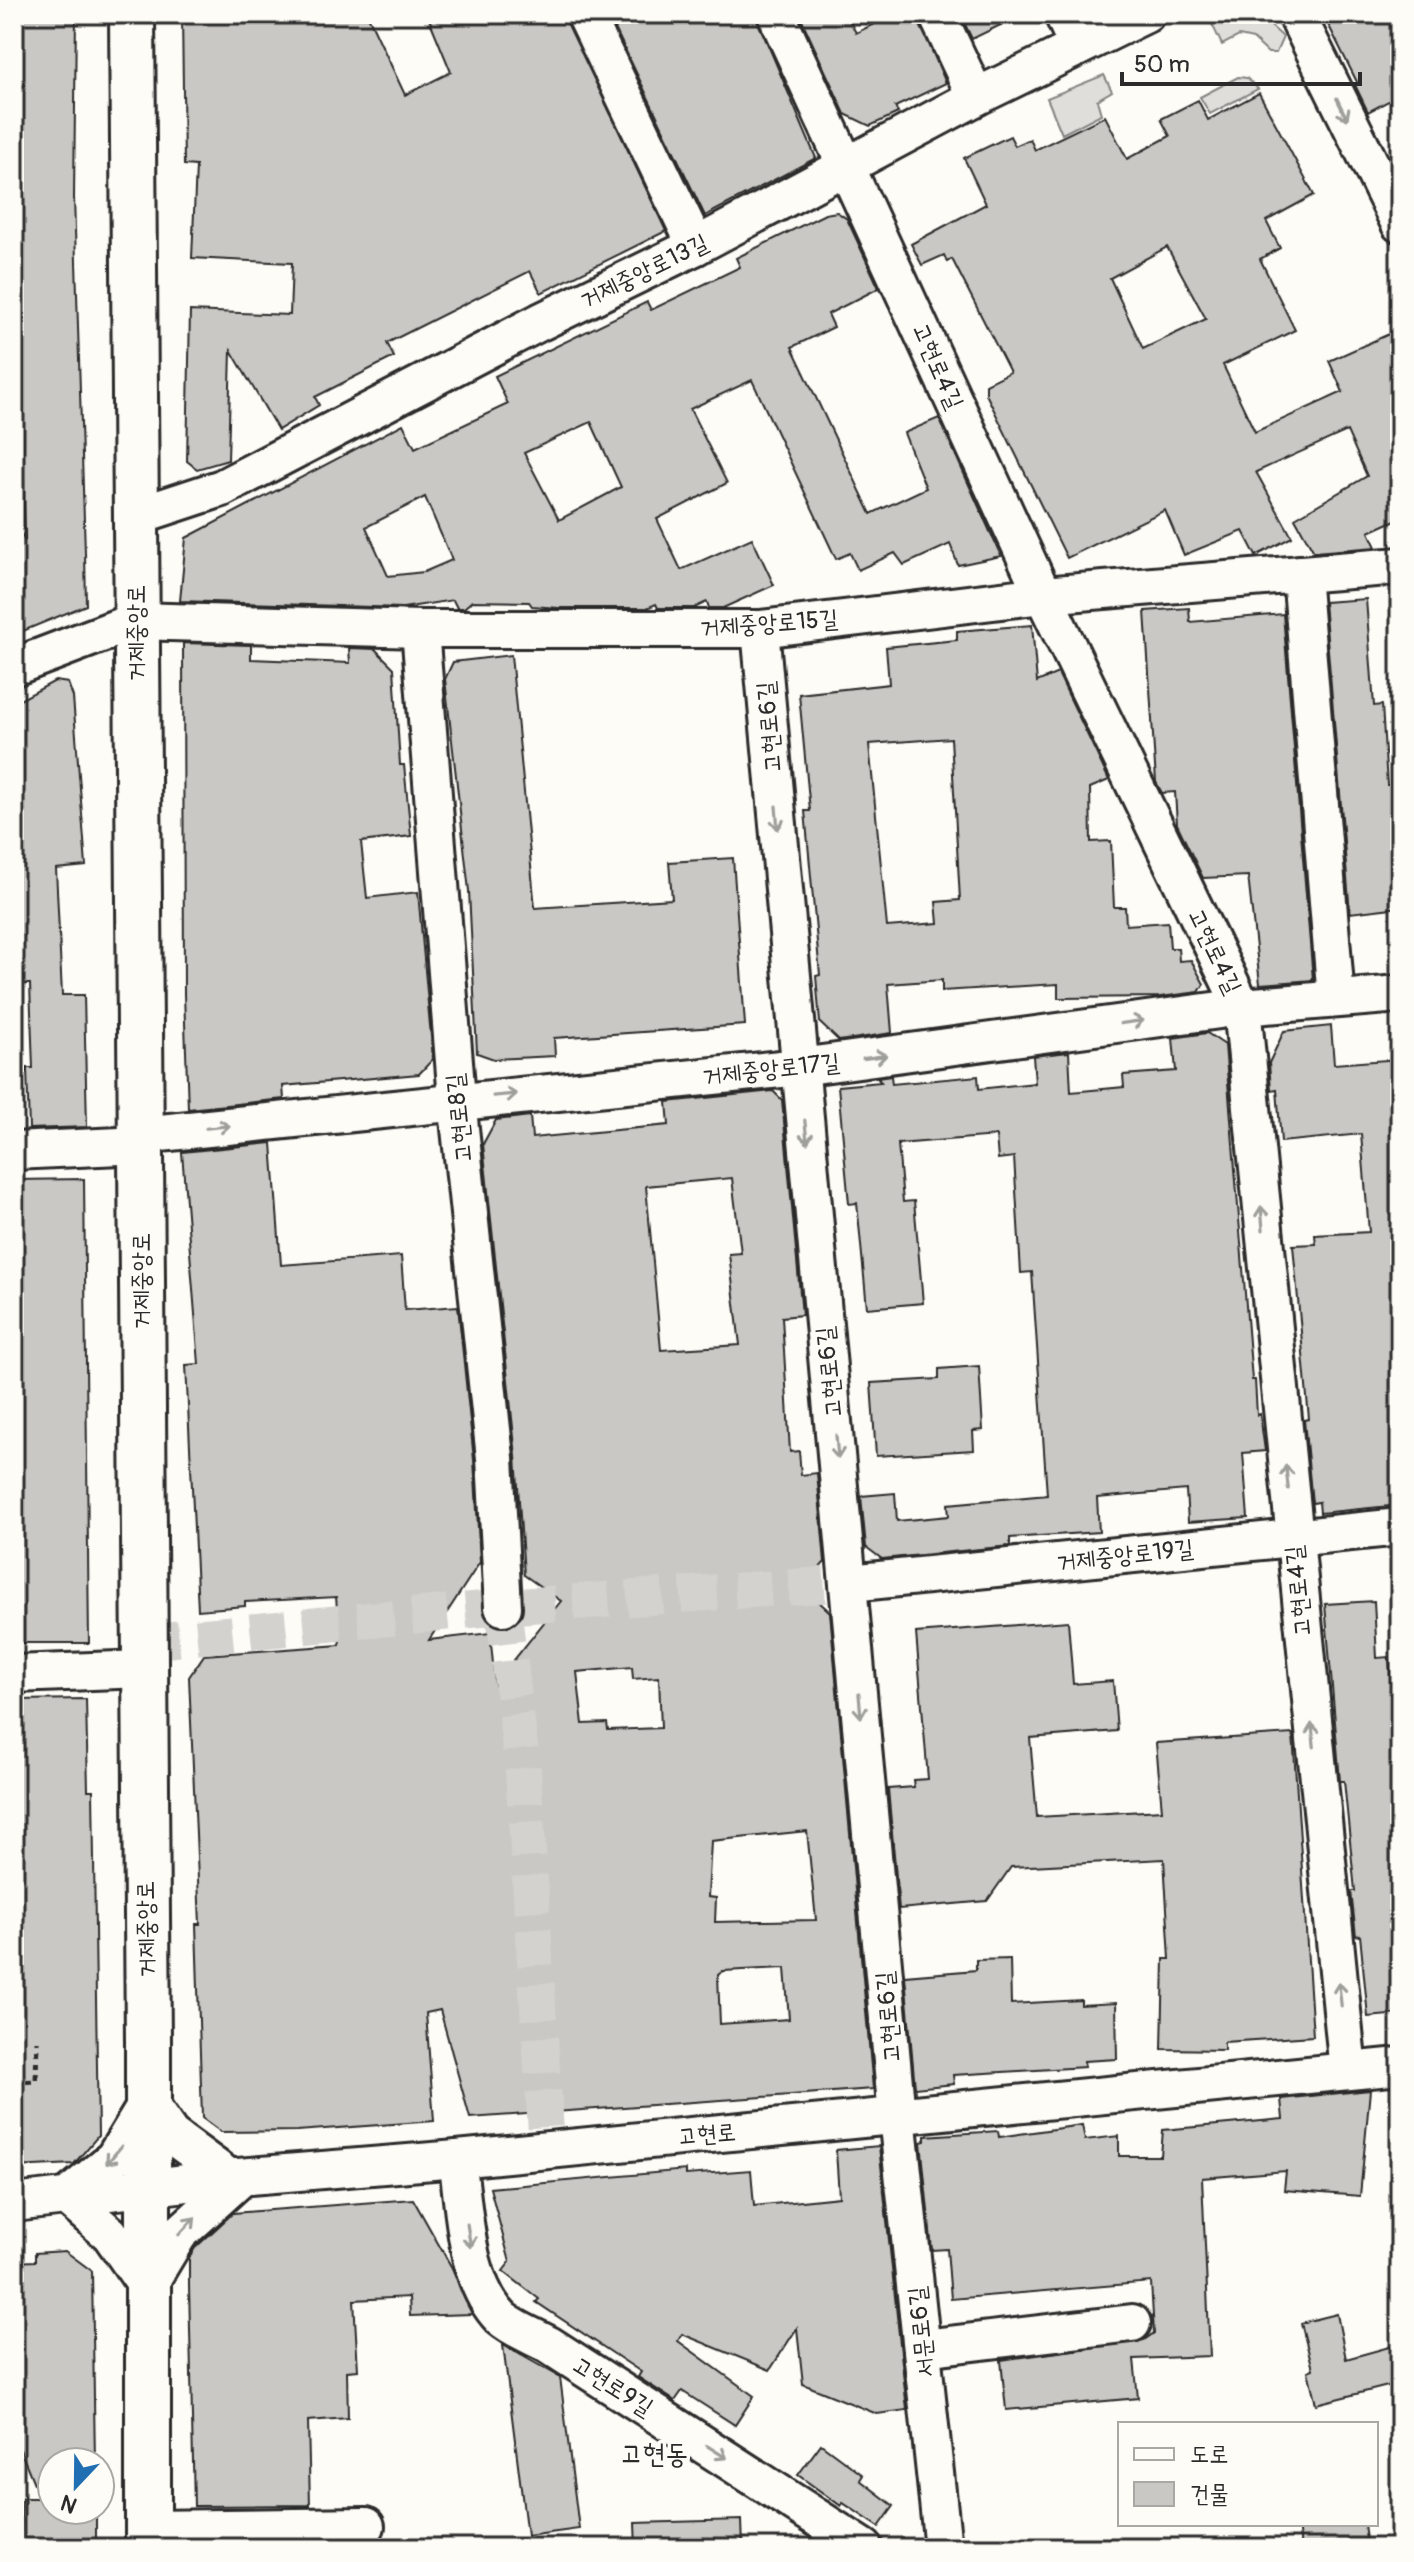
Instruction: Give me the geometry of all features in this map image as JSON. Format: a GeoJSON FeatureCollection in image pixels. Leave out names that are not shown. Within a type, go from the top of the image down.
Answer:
{"type":"FeatureCollection","features":[{"type":"Feature","properties":{"kind":"main road","name":"거제중앙로"},"geometry":{"type":"LineString","coordinates":[[132,14],[148,2102],[148,2539]]}},
{"type":"Feature","properties":{"kind":"street"},"geometry":{"type":"LineString","coordinates":[[585,14],[696,246]]}},
{"type":"Feature","properties":{"kind":"street","name":"고현로4길"},"geometry":{"type":"LineString","coordinates":[[776,14],[1043,595],[1242,1007],[1348,2071]]}},
{"type":"Feature","properties":{"kind":"street"},"geometry":{"type":"LineString","coordinates":[[937,14],[976,97]]}},
{"type":"Feature","properties":{"kind":"street"},"geometry":{"type":"LineString","coordinates":[[1063,14],[1078,47]]}},
{"type":"Feature","properties":{"kind":"street","name":"거제중앙로13길"},"geometry":{"type":"LineString","coordinates":[[137,516],[222,488],[540,322],[696,246],[976,97],[1146,14]]}},
{"type":"Feature","properties":{"kind":"street"},"geometry":{"type":"LineString","coordinates":[[1296,14],[1400,224]]}},
{"type":"Feature","properties":{"kind":"street","name":"거제중앙로15길"},"geometry":{"type":"LineString","coordinates":[[135,621],[420,629],[760,629],[1043,595],[1400,566]]}},
{"type":"Feature","properties":{"kind":"street"},"geometry":{"type":"LineString","coordinates":[[1301,574],[1336,999]]}},
{"type":"Feature","properties":{"kind":"street"},"geometry":{"type":"LineString","coordinates":[[14,667],[135,621]]}},
{"type":"Feature","properties":{"kind":"street","name":"고현로8길"},"geometry":{"type":"LineString","coordinates":[[420,629],[457,1100],[495,1458],[503,1607]]}},
{"type":"Feature","properties":{"kind":"street","name":"고현로6길"},"geometry":{"type":"LineString","coordinates":[[760,629],[897,2116]]}},
{"type":"Feature","properties":{"kind":"street","name":"거제중앙로17길"},"geometry":{"type":"LineString","coordinates":[[14,1151],[141,1140],[457,1100],[800,1067],[1242,1007],[1400,994]]}},
{"type":"Feature","properties":{"kind":"street","name":"거제중앙로19길"},"geometry":{"type":"LineString","coordinates":[[850,1583],[1400,1527]]}},
{"type":"Feature","properties":{"kind":"street"},"geometry":{"type":"LineString","coordinates":[[14,1674],[144,1669]]}},
{"type":"Feature","properties":{"kind":"street","name":"고현로"},"geometry":{"type":"LineString","coordinates":[[14,2203],[237,2178],[1400,2066]]}},
{"type":"Feature","properties":{"kind":"street"},"geometry":{"type":"LineString","coordinates":[[148,2102],[171,2135],[237,2178],[179,2234],[147,2287],[110,2234],[67,2197],[114,2158],[148,2102]]}},
{"type":"Feature","properties":{"kind":"street","name":"서문로6길"},"geometry":{"type":"LineString","coordinates":[[897,2116],[943,2548]]}},
{"type":"Feature","properties":{"kind":"street","name":"고현로9길"},"geometry":{"type":"LineString","coordinates":[[457,2159],[482,2291],[502,2319],[575,2362],[864,2548]]}},
{"type":"Feature","properties":{"kind":"street"},"geometry":{"type":"LineString","coordinates":[[923,2348],[1132,2323]]}},
{"type":"Feature","properties":{"kind":"street"},"geometry":{"type":"LineString","coordinates":[[148,2539],[366,2526]]}},
{"type":"Feature","properties":{"kind":"path"},"geometry":{"type":"LineString","coordinates":[[14,2082],[36,2081],[37,2041]]}},
{"type":"Feature","properties":{"kind":"shaded area"},"geometry":{"type":"Polygon","coordinates":[[[1224,14],[1259,15],[1283,37],[1276,53],[1268,53],[1253,39],[1239,36],[1222,45],[1211,22],[1224,14]]]}},
{"type":"Feature","properties":{"kind":"shaded area"},"geometry":{"type":"Polygon","coordinates":[[[1104,75],[1112,91],[1097,100],[1101,114],[1062,134],[1047,98],[1104,75]]]}},
{"type":"Feature","properties":{"kind":"shaded area"},"geometry":{"type":"Polygon","coordinates":[[[1238,77],[1247,78],[1258,89],[1210,114],[1200,97],[1238,77]]]}},
{"type":"Feature","properties":{"kind":"building"},"geometry":{"type":"Polygon","coordinates":[[[14,14],[76,14],[74,197],[86,605],[23,631],[14,611],[14,520],[25,541],[21,398],[14,399],[14,14]]]}},
{"type":"Feature","properties":{"kind":"building"},"geometry":{"type":"Polygon","coordinates":[[[182,14],[367,14],[405,95],[451,72],[427,14],[564,14],[666,231],[541,293],[530,271],[387,343],[394,357],[315,397],[319,405],[278,430],[231,350],[228,460],[197,469],[187,461],[190,311],[290,315],[292,263],[192,258],[196,166],[184,165],[182,14]]]}},
{"type":"Feature","properties":{"kind":"building"},"geometry":{"type":"Polygon","coordinates":[[[608,14],[755,14],[816,158],[705,216],[608,14]]]}},
{"type":"Feature","properties":{"kind":"building"},"geometry":{"type":"Polygon","coordinates":[[[799,14],[846,14],[856,33],[894,14],[916,14],[946,83],[895,107],[898,113],[870,126],[845,114],[799,14]]]}},
{"type":"Feature","properties":{"kind":"building"},"geometry":{"type":"Polygon","coordinates":[[[960,14],[1023,14],[972,39],[960,14]]]}},
{"type":"Feature","properties":{"kind":"building"},"geometry":{"type":"Polygon","coordinates":[[[1323,14],[1400,14],[1400,95],[1368,112],[1355,85],[1358,84],[1323,14]]]}},
{"type":"Feature","properties":{"kind":"building"},"geometry":{"type":"Polygon","coordinates":[[[1259,93],[1314,195],[1266,221],[1280,248],[1260,259],[1295,330],[1223,365],[1255,432],[1343,392],[1329,361],[1400,329],[1400,518],[1369,532],[1376,547],[1314,552],[1295,518],[1367,476],[1347,431],[1256,472],[1292,537],[1256,556],[1243,531],[1184,555],[1165,510],[1067,558],[986,394],[986,384],[1010,372],[952,259],[947,262],[944,255],[922,265],[911,244],[986,204],[964,158],[1010,136],[1015,146],[1030,139],[1035,150],[1105,116],[1127,159],[1170,136],[1161,119],[1198,100],[1208,120],[1259,93]],[[1167,247],[1110,278],[1143,349],[1206,319],[1167,247]]]}},
{"type":"Feature","properties":{"kind":"building"},"geometry":{"type":"Polygon","coordinates":[[[837,212],[847,219],[879,288],[828,314],[834,327],[792,347],[871,514],[926,488],[904,433],[939,418],[1001,556],[958,565],[950,544],[904,565],[895,553],[858,570],[850,553],[836,559],[752,380],[690,409],[727,483],[657,519],[681,570],[752,538],[774,585],[723,608],[709,608],[707,602],[694,608],[658,608],[656,604],[647,608],[559,608],[532,606],[529,602],[472,601],[464,608],[457,608],[453,600],[403,608],[180,601],[186,538],[403,424],[415,448],[508,404],[495,376],[647,302],[651,310],[740,267],[736,258],[825,214],[837,212]],[[591,422],[524,453],[559,520],[621,487],[591,422]],[[425,497],[366,527],[388,576],[424,572],[452,560],[425,497]]]}},
{"type":"Feature","properties":{"kind":"building"},"geometry":{"type":"Polygon","coordinates":[[[1366,599],[1374,706],[1382,705],[1387,785],[1392,785],[1400,907],[1350,913],[1324,602],[1366,599]]]}},
{"type":"Feature","properties":{"kind":"building"},"geometry":{"type":"Polygon","coordinates":[[[1189,608],[1190,622],[1283,614],[1313,980],[1260,984],[1248,876],[1203,878],[1177,824],[1175,792],[1162,793],[1156,782],[1145,611],[1189,608]]]}},
{"type":"Feature","properties":{"kind":"building"},"geometry":{"type":"Polygon","coordinates":[[[1032,625],[1037,682],[1058,673],[1109,780],[1090,788],[1091,842],[1111,841],[1114,907],[1125,907],[1126,925],[1168,922],[1170,948],[1178,948],[1179,961],[1191,960],[1204,984],[1199,992],[1160,997],[1058,998],[1058,984],[942,991],[942,980],[888,984],[892,1033],[839,1041],[820,1023],[816,976],[820,975],[805,811],[810,811],[799,694],[889,684],[886,647],[957,640],[957,631],[1032,625]],[[951,738],[869,744],[887,927],[938,923],[936,902],[960,900],[951,738]]]}},
{"type":"Feature","properties":{"kind":"building"},"geometry":{"type":"Polygon","coordinates":[[[183,643],[251,645],[251,659],[350,663],[349,648],[375,649],[394,668],[400,765],[404,765],[411,836],[361,842],[367,898],[418,892],[433,1059],[419,1074],[283,1086],[284,1099],[188,1109],[184,994],[183,643]]]}},
{"type":"Feature","properties":{"kind":"building"},"geometry":{"type":"Polygon","coordinates":[[[511,655],[535,908],[672,899],[669,862],[733,858],[745,1025],[554,1038],[555,1056],[494,1059],[477,1053],[469,891],[445,679],[453,662],[511,655]]]}},
{"type":"Feature","properties":{"kind":"building"},"geometry":{"type":"Polygon","coordinates":[[[55,681],[68,683],[73,697],[86,866],[56,869],[62,995],[84,995],[87,1127],[29,1129],[27,1068],[33,1068],[30,984],[14,984],[14,703],[55,681]]]}},
{"type":"Feature","properties":{"kind":"building"},"geometry":{"type":"Polygon","coordinates":[[[1331,1026],[1334,1064],[1400,1059],[1400,1505],[1320,1513],[1319,1502],[1312,1503],[1304,1420],[1309,1419],[1293,1245],[1316,1244],[1315,1235],[1369,1232],[1361,1134],[1281,1142],[1277,1089],[1271,1090],[1269,1063],[1284,1031],[1331,1026]]]}},
{"type":"Feature","properties":{"kind":"building"},"geometry":{"type":"Polygon","coordinates":[[[1207,1033],[1225,1045],[1252,1380],[1255,1380],[1257,1415],[1260,1414],[1265,1451],[1243,1453],[1248,1518],[1188,1522],[1186,1490],[1097,1498],[1099,1532],[1010,1538],[1010,1546],[882,1559],[866,1547],[861,1496],[895,1493],[897,1521],[949,1516],[948,1504],[1047,1495],[1032,1272],[1021,1273],[1014,1157],[998,1159],[996,1136],[898,1144],[903,1202],[914,1201],[923,1303],[867,1308],[857,1203],[849,1204],[838,1086],[881,1082],[877,1078],[891,1076],[892,1084],[978,1076],[979,1089],[1035,1083],[1033,1056],[1069,1052],[1071,1092],[1124,1087],[1123,1075],[1176,1071],[1173,1038],[1207,1033]]]}},
{"type":"Feature","properties":{"kind":"building"},"geometry":{"type":"Polygon","coordinates":[[[773,1091],[782,1100],[802,1315],[782,1317],[790,1452],[799,1451],[801,1475],[817,1473],[825,1562],[803,1587],[830,1612],[873,2089],[470,2118],[440,2010],[426,2013],[434,2121],[297,2131],[221,2132],[202,2118],[196,1924],[200,1924],[189,1677],[204,1655],[340,1645],[336,1597],[245,1602],[245,1606],[198,1610],[186,1365],[199,1364],[182,1152],[272,1143],[281,1265],[401,1256],[405,1310],[458,1306],[474,1460],[480,1562],[429,1640],[490,1633],[495,1684],[561,1601],[524,1575],[516,1456],[483,1144],[496,1120],[530,1116],[532,1138],[669,1125],[667,1102],[773,1091]],[[732,1178],[646,1186],[661,1350],[740,1345],[729,1254],[741,1253],[732,1178]],[[632,1667],[577,1672],[583,1724],[607,1723],[608,1730],[661,1728],[659,1677],[633,1679],[632,1667]],[[807,1831],[711,1841],[708,1897],[716,1898],[715,1922],[816,1920],[807,1831]],[[785,1968],[723,1971],[718,1975],[720,2024],[789,2019],[785,1968]]]}},
{"type":"Feature","properties":{"kind":"building"},"geometry":{"type":"Polygon","coordinates":[[[84,1179],[89,1643],[14,1643],[14,1180],[84,1179]]]}},
{"type":"Feature","properties":{"kind":"building"},"geometry":{"type":"Polygon","coordinates":[[[979,1366],[983,1430],[973,1431],[974,1450],[876,1456],[871,1383],[939,1379],[939,1369],[979,1366]]]}},
{"type":"Feature","properties":{"kind":"building"},"geometry":{"type":"Polygon","coordinates":[[[1374,1601],[1377,1658],[1389,1657],[1400,1778],[1400,2014],[1368,2017],[1360,1935],[1356,1936],[1351,1891],[1355,1891],[1344,1781],[1340,1781],[1325,1604],[1374,1601]]]}},
{"type":"Feature","properties":{"kind":"building"},"geometry":{"type":"Polygon","coordinates":[[[1068,1621],[1073,1684],[1113,1681],[1117,1731],[1030,1738],[1037,1817],[1162,1810],[1156,1743],[1293,1734],[1313,2036],[1224,2042],[1224,2050],[1162,2049],[1164,1959],[1170,1959],[1164,1859],[1011,1867],[987,1901],[899,1909],[888,1789],[914,1787],[913,1780],[928,1779],[916,1633],[1068,1621]]]}},
{"type":"Feature","properties":{"kind":"building"},"geometry":{"type":"Polygon","coordinates":[[[86,1699],[88,1790],[93,1790],[98,2136],[74,2164],[14,2167],[14,1700],[86,1699]]]}},
{"type":"Feature","properties":{"kind":"building"},"geometry":{"type":"Polygon","coordinates":[[[1010,1959],[1011,2004],[1081,2000],[1081,2005],[1116,2003],[1117,2059],[1084,2061],[1085,2067],[953,2075],[954,2084],[915,2088],[905,1976],[976,1970],[976,1960],[1010,1959]]]}},
{"type":"Feature","properties":{"kind":"building"},"geometry":{"type":"Polygon","coordinates":[[[1370,2090],[1360,2196],[1284,2190],[1286,2171],[1202,2178],[1210,2356],[1134,2359],[1138,2398],[1006,2410],[1001,2360],[1144,2340],[1154,2333],[1151,2282],[951,2299],[947,2249],[932,2250],[921,2142],[925,2141],[925,2136],[998,2131],[999,2137],[1082,2125],[1085,2140],[1119,2136],[1119,2156],[1161,2156],[1163,2130],[1283,2119],[1281,2099],[1370,2090]]]}},
{"type":"Feature","properties":{"kind":"building"},"geometry":{"type":"Polygon","coordinates":[[[879,2146],[907,2410],[877,2414],[803,2384],[797,2328],[770,2370],[682,2334],[678,2341],[754,2396],[735,2425],[682,2391],[675,2401],[638,2377],[641,2372],[536,2302],[539,2299],[503,2271],[510,2262],[490,2188],[686,2170],[686,2175],[751,2170],[754,2206],[839,2197],[836,2150],[879,2146]]]}},
{"type":"Feature","properties":{"kind":"building"},"geometry":{"type":"Polygon","coordinates":[[[413,2199],[452,2268],[472,2314],[410,2316],[409,2297],[354,2300],[358,2370],[347,2371],[348,2418],[308,2421],[310,2505],[194,2506],[189,2258],[195,2248],[233,2213],[413,2199]]]}},
{"type":"Feature","properties":{"kind":"building"},"geometry":{"type":"Polygon","coordinates":[[[65,2251],[92,2271],[95,2446],[36,2446],[36,2488],[14,2435],[14,2262],[35,2261],[35,2253],[65,2251]]]}},
{"type":"Feature","properties":{"kind":"building"},"geometry":{"type":"Polygon","coordinates":[[[1337,2314],[1346,2359],[1400,2344],[1400,2383],[1316,2404],[1308,2371],[1313,2369],[1301,2323],[1337,2314]]]}},
{"type":"Feature","properties":{"kind":"building"},"geometry":{"type":"Polygon","coordinates":[[[503,2345],[560,2377],[579,2529],[527,2536],[503,2345]]]}},
{"type":"Feature","properties":{"kind":"building"},"geometry":{"type":"Polygon","coordinates":[[[821,2444],[863,2475],[860,2480],[894,2506],[879,2527],[843,2503],[841,2506],[798,2475],[821,2444]]]}},
{"type":"Feature","properties":{"kind":"building"},"geometry":{"type":"Polygon","coordinates":[[[22,2498],[36,2498],[36,2526],[96,2526],[96,2548],[21,2548],[22,2498]]]}},
{"type":"Feature","properties":{"kind":"building"},"geometry":{"type":"Polygon","coordinates":[[[742,2520],[743,2548],[636,2548],[635,2523],[742,2520]]]}},
{"type":"Feature","properties":{"kind":"building"},"geometry":{"type":"Polygon","coordinates":[[[1298,2526],[1364,2526],[1367,2548],[1301,2548],[1298,2526]]]}},
{"type":"Feature","properties":{"kind":"tunnel"},"geometry":{"type":"LineString","coordinates":[[143,1642],[503,1607],[850,1583]]}},
{"type":"Feature","properties":{"kind":"tunnel"},"geometry":{"type":"LineString","coordinates":[[503,1607],[523,1771],[547,2148]]}},
{"type":"Feature","properties":{"kind":"district","name":"고현동"},"geometry":{"type":"Point","coordinates":[654,2453]}}]}
